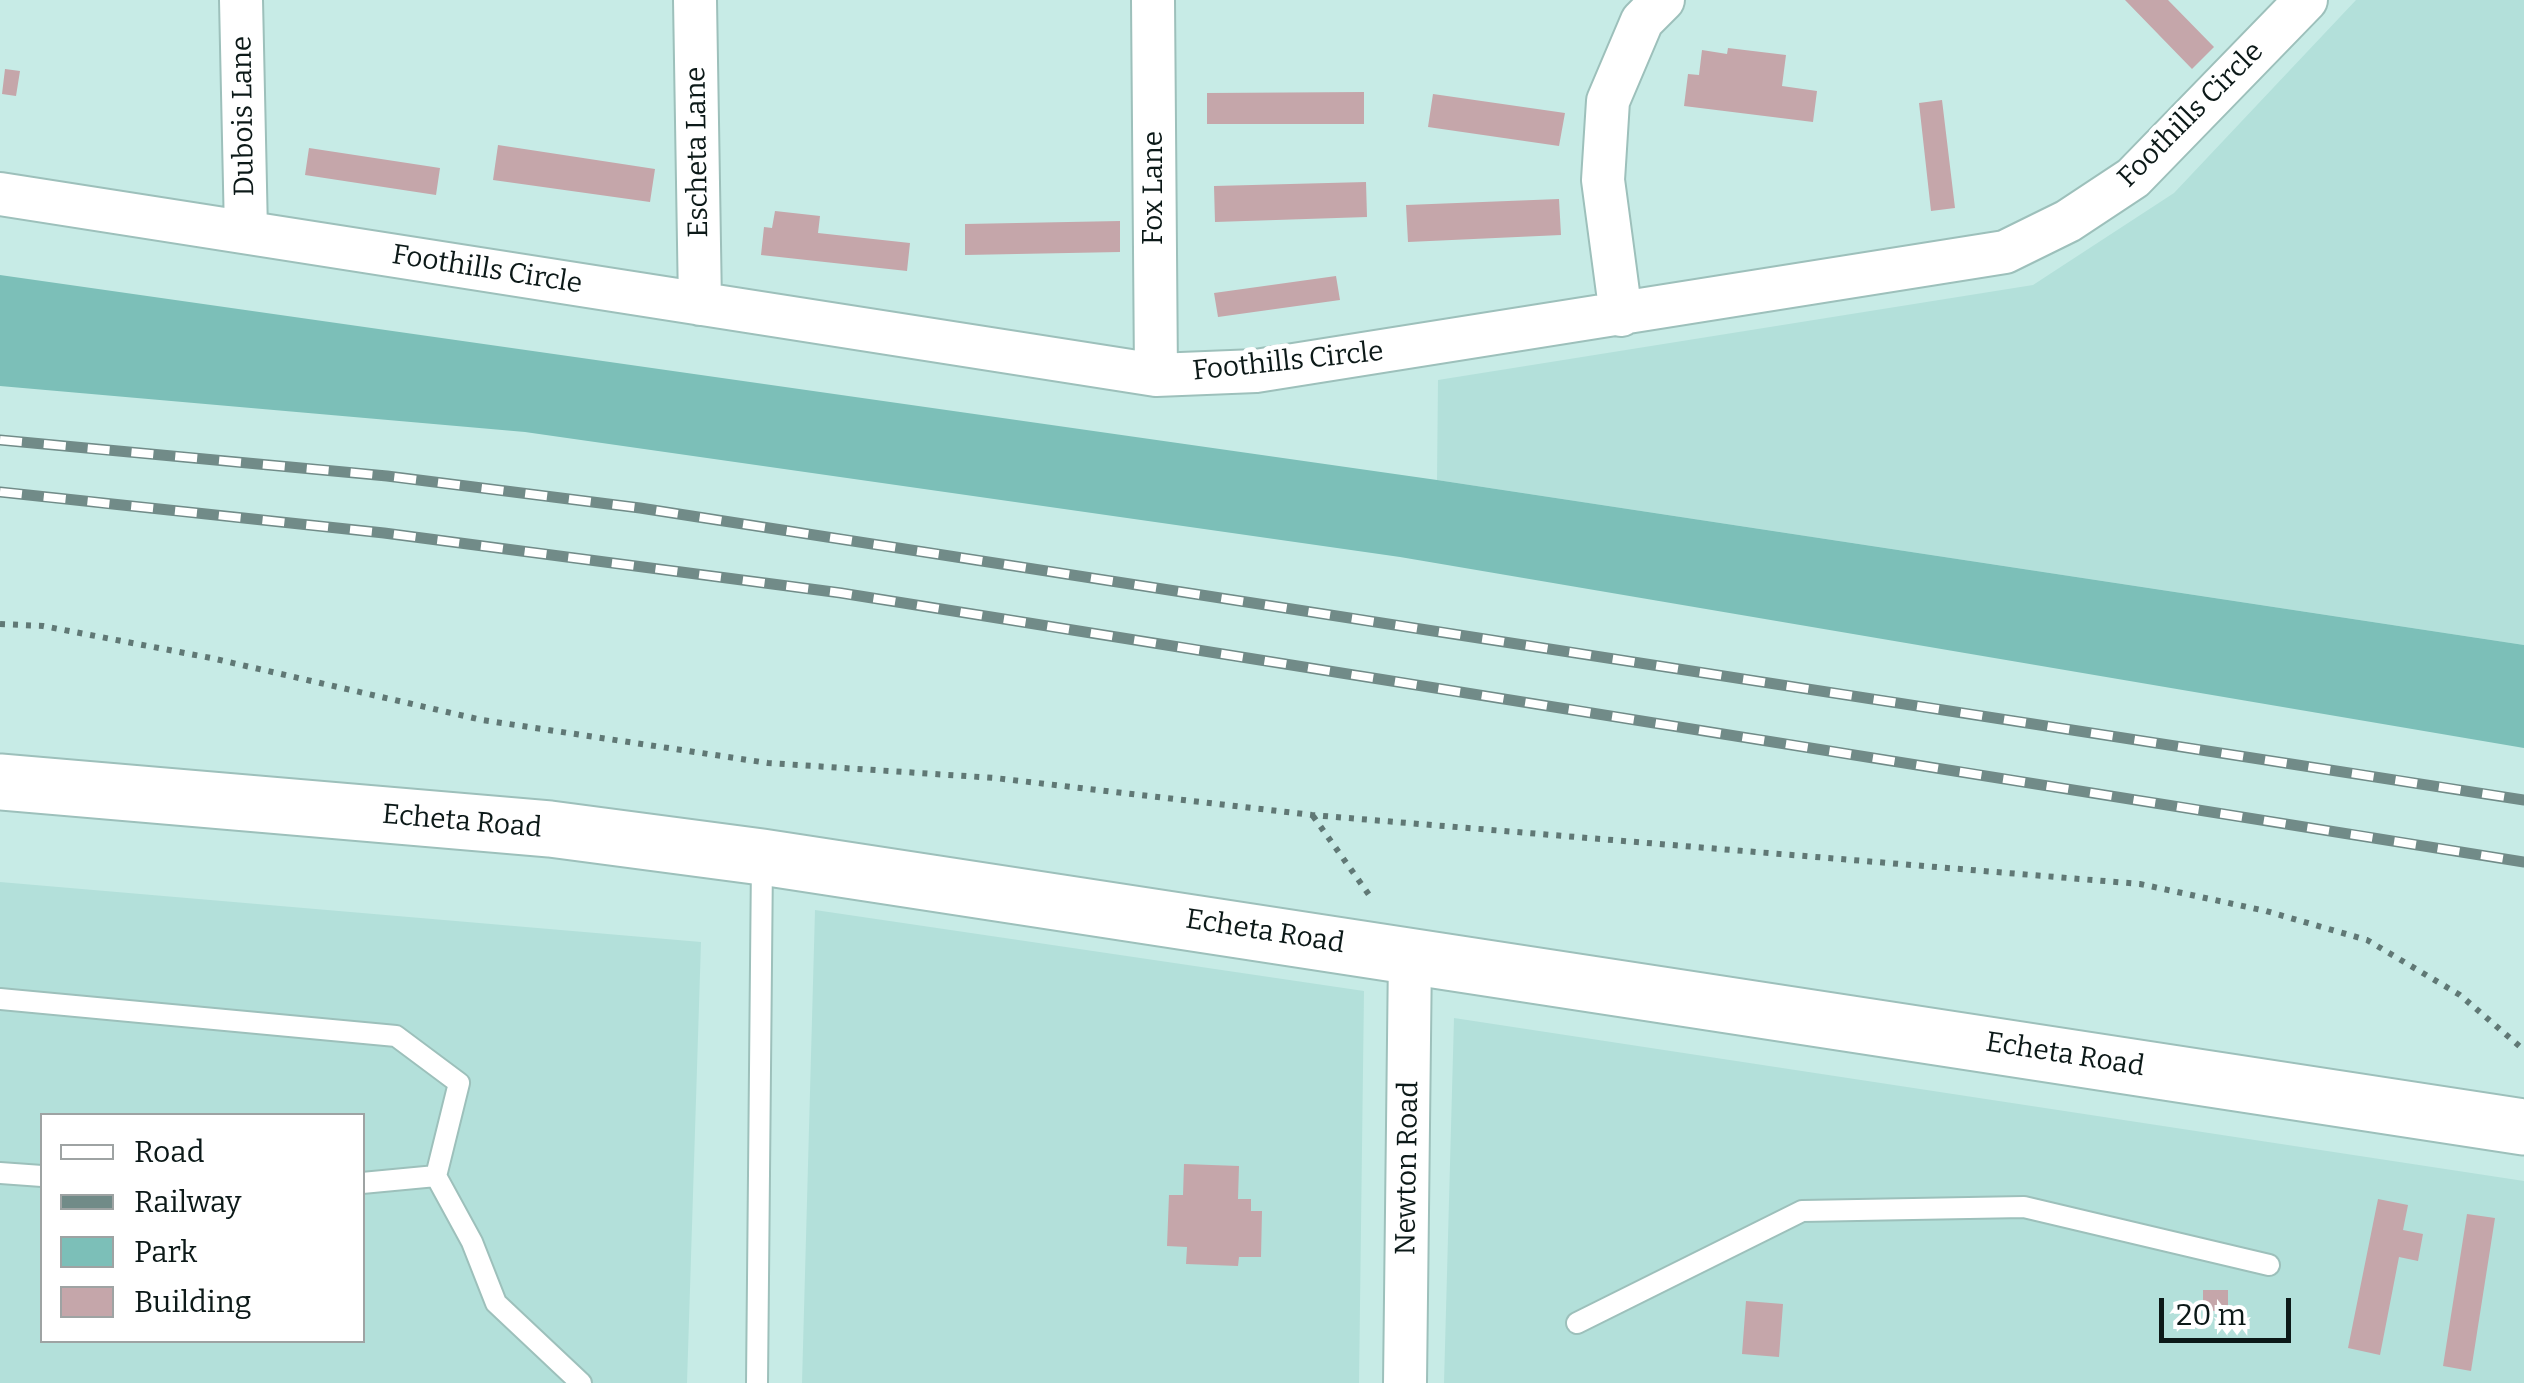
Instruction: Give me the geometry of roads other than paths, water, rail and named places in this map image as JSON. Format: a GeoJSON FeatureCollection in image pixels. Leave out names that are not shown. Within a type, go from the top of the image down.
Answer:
{"type":"FeatureCollection","features":[{"type":"Feature","properties":{"kind":"street","name":"Dubois Lane"},"geometry":{"type":"LineString","coordinates":[[241,0],[246,232]]}},
{"type":"Feature","properties":{"kind":"street","name":"Escheta Lane"},"geometry":{"type":"LineString","coordinates":[[696,0],[700,304]]}},
{"type":"Feature","properties":{"kind":"street","name":"Fox Lane"},"geometry":{"type":"LineString","coordinates":[[1153,0],[1156,375]]}},
{"type":"Feature","properties":{"kind":"street"},"geometry":{"type":"LineString","coordinates":[[1621,315],[1602,180],[1608,101],[1642,21],[1663,0]]}},
{"type":"Feature","properties":{"kind":"street","name":"Foothills Circle"},"geometry":{"type":"LineString","coordinates":[[0,194],[1156,375],[1256,372],[2005,252],[2068,222],[2133,178],[2306,0]]}},
{"type":"Feature","properties":{"kind":"street","name":"Echeta Road"},"geometry":{"type":"LineString","coordinates":[[0,782],[550,830],[762,857],[2524,1127]]}},
{"type":"Feature","properties":{"kind":"street","name":"Newton Road"},"geometry":{"type":"LineString","coordinates":[[1405,1383],[1410,954]]}},
{"type":"Feature","properties":{"kind":"lane"},"geometry":{"type":"LineString","coordinates":[[757,1383],[762,857]]}},
{"type":"Feature","properties":{"kind":"lane"},"geometry":{"type":"LineString","coordinates":[[0,999],[396,1036],[460,1083],[436,1176],[472,1242],[496,1303],[582,1383]]}},
{"type":"Feature","properties":{"kind":"lane"},"geometry":{"type":"LineString","coordinates":[[0,1172],[40,1176]]}},
{"type":"Feature","properties":{"kind":"lane"},"geometry":{"type":"LineString","coordinates":[[365,1183],[436,1176]]}},
{"type":"Feature","properties":{"kind":"lane"},"geometry":{"type":"LineString","coordinates":[[1577,1323],[1802,1211],[2024,1207],[2270,1265]]}},
{"type":"Feature","properties":{"kind":"railway"},"geometry":{"type":"LineString","coordinates":[[0,440],[387,476],[640,508],[2524,800]]}},
{"type":"Feature","properties":{"kind":"railway"},"geometry":{"type":"LineString","coordinates":[[0,492],[384,533],[841,593],[2524,862]]}}]}
